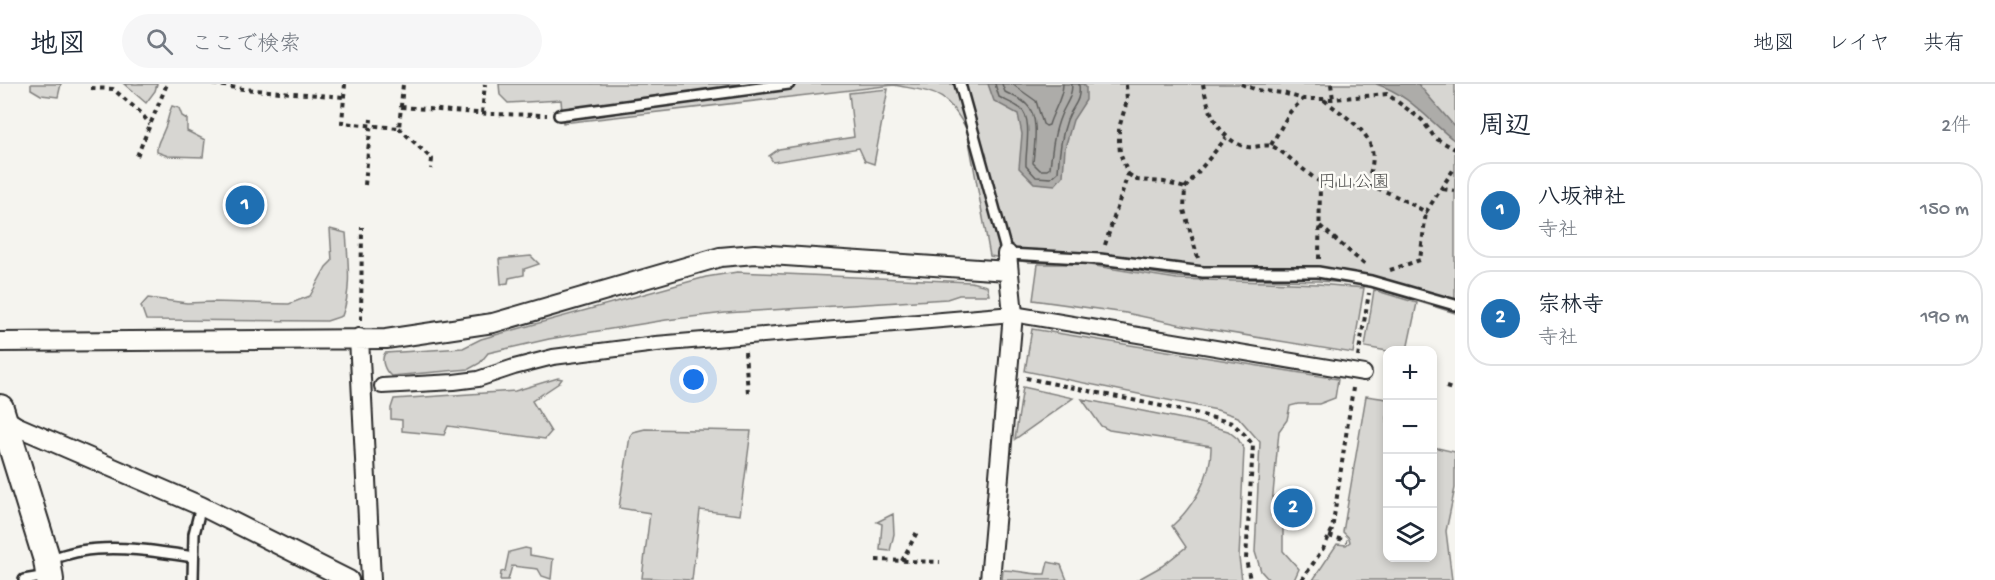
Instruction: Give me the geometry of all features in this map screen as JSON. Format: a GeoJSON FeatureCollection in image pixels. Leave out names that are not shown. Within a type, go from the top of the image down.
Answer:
{"type":"FeatureCollection","features":[{"type":"Feature","properties":{"kind":"main road"},"geometry":{"type":"LineString","coordinates":[[1,413],[49,572]]}},
{"type":"Feature","properties":{"kind":"street"},"geometry":{"type":"LineString","coordinates":[[0,342],[386,339],[493,323],[720,257],[736,255],[1008,262],[1013,314],[990,580]]}},
{"type":"Feature","properties":{"kind":"street"},"geometry":{"type":"LineString","coordinates":[[382,386],[478,379],[554,357],[606,350],[1013,314],[1360,373]]}},
{"type":"Feature","properties":{"kind":"street"},"geometry":{"type":"LineString","coordinates":[[360,338],[371,580]]}},
{"type":"Feature","properties":{"kind":"street"},"geometry":{"type":"LineString","coordinates":[[1,413],[16,426],[201,506],[349,580]]}},
{"type":"Feature","properties":{"kind":"lane"},"geometry":{"type":"LineString","coordinates":[[559,115],[789,84]]}},
{"type":"Feature","properties":{"kind":"lane"},"geometry":{"type":"LineString","coordinates":[[960,84],[1008,262],[1100,259],[1203,272],[1318,272],[1374,278],[1455,305]]}},
{"type":"Feature","properties":{"kind":"lane"},"geometry":{"type":"LineString","coordinates":[[193,580],[194,534],[201,506]]}},
{"type":"Feature","properties":{"kind":"lane"},"geometry":{"type":"LineString","coordinates":[[24,580],[49,572],[80,551],[153,550],[193,557]]}},
{"type":"Feature","properties":{"kind":"path"},"geometry":{"type":"LineString","coordinates":[[137,156],[167,84]]}},
{"type":"Feature","properties":{"kind":"path"},"geometry":{"type":"LineString","coordinates":[[213,84],[344,97]]}},
{"type":"Feature","properties":{"kind":"path"},"geometry":{"type":"LineString","coordinates":[[345,84],[342,123],[399,128],[432,159],[431,169]]}},
{"type":"Feature","properties":{"kind":"path"},"geometry":{"type":"LineString","coordinates":[[399,128],[403,84]]}},
{"type":"Feature","properties":{"kind":"path"},"geometry":{"type":"LineString","coordinates":[[482,113],[484,84]]}},
{"type":"Feature","properties":{"kind":"path"},"geometry":{"type":"LineString","coordinates":[[1126,84],[1127,101],[1119,128],[1119,141],[1120,153],[1128,174],[1137,180],[1164,182],[1185,188]]}},
{"type":"Feature","properties":{"kind":"path"},"geometry":{"type":"LineString","coordinates":[[1203,84],[1209,106],[1226,138],[1248,147],[1271,146],[1320,182],[1342,187],[1365,184],[1402,198],[1426,212]]}},
{"type":"Feature","properties":{"kind":"path"},"geometry":{"type":"LineString","coordinates":[[1242,84],[1257,90],[1283,93],[1303,99],[1387,94],[1422,120],[1435,138],[1455,149]]}},
{"type":"Feature","properties":{"kind":"path"},"geometry":{"type":"LineString","coordinates":[[1331,84],[1333,99]]}},
{"type":"Feature","properties":{"kind":"path"},"geometry":{"type":"LineString","coordinates":[[91,88],[113,88],[150,124]]}},
{"type":"Feature","properties":{"kind":"path"},"geometry":{"type":"LineString","coordinates":[[1271,146],[1290,112],[1303,99]]}},
{"type":"Feature","properties":{"kind":"path"},"geometry":{"type":"LineString","coordinates":[[1322,99],[1356,124],[1370,142],[1372,164],[1365,184]]}},
{"type":"Feature","properties":{"kind":"path"},"geometry":{"type":"LineString","coordinates":[[401,107],[482,113],[559,115]]}},
{"type":"Feature","properties":{"kind":"path"},"geometry":{"type":"LineString","coordinates":[[365,185],[371,119]]}},
{"type":"Feature","properties":{"kind":"path"},"geometry":{"type":"LineString","coordinates":[[1203,272],[1184,210],[1185,188],[1226,138]]}},
{"type":"Feature","properties":{"kind":"path"},"geometry":{"type":"LineString","coordinates":[[1374,278],[1420,260],[1426,212],[1443,189],[1455,167]]}},
{"type":"Feature","properties":{"kind":"path"},"geometry":{"type":"LineString","coordinates":[[1100,259],[1128,174]]}},
{"type":"Feature","properties":{"kind":"path"},"geometry":{"type":"LineString","coordinates":[[1318,272],[1320,182]]}},
{"type":"Feature","properties":{"kind":"path"},"geometry":{"type":"LineString","coordinates":[[1443,189],[1455,191]]}},
{"type":"Feature","properties":{"kind":"path"},"geometry":{"type":"LineString","coordinates":[[1319,225],[1374,278]]}},
{"type":"Feature","properties":{"kind":"path"},"geometry":{"type":"LineString","coordinates":[[360,338],[362,227]]}},
{"type":"Feature","properties":{"kind":"path"},"geometry":{"type":"LineString","coordinates":[[1302,580],[1329,536],[1335,513],[1374,278]]}},
{"type":"Feature","properties":{"kind":"path"},"geometry":{"type":"LineString","coordinates":[[743,337],[748,393]]}},
{"type":"Feature","properties":{"kind":"path"},"geometry":{"type":"LineString","coordinates":[[1008,374],[1195,413],[1232,423],[1253,445],[1246,559],[1250,580]]}},
{"type":"Feature","properties":{"kind":"path"},"geometry":{"type":"LineString","coordinates":[[1446,387],[1455,390]]}},
{"type":"Feature","properties":{"kind":"path"},"geometry":{"type":"LineString","coordinates":[[903,561],[918,530]]}},
{"type":"Feature","properties":{"kind":"path"},"geometry":{"type":"LineString","coordinates":[[1329,536],[1347,541]]}},
{"type":"Feature","properties":{"kind":"path"},"geometry":{"type":"LineString","coordinates":[[876,560],[940,562]]}},
{"type":"Feature","properties":{"kind":"green space"},"geometry":{"type":"Polygon","coordinates":[[[31,84],[61,84],[58,97],[41,95],[31,89],[31,84]]]}},
{"type":"Feature","properties":{"kind":"green space"},"geometry":{"type":"Polygon","coordinates":[[[124,84],[157,84],[146,103],[124,84]]]}},
{"type":"Feature","properties":{"kind":"green space","name":"円山公園"},"geometry":{"type":"Polygon","coordinates":[[[499,84],[1455,84],[1455,313],[1362,284],[1178,277],[1083,262],[1027,262],[990,256],[967,130],[952,107],[945,100],[930,92],[894,85],[563,123],[561,100],[508,103],[500,95],[499,84]]]}},
{"type":"Feature","properties":{"kind":"green space"},"geometry":{"type":"Polygon","coordinates":[[[888,89],[874,164],[865,161],[859,148],[773,162],[769,156],[779,149],[854,137],[849,93],[888,89]]]}},
{"type":"Feature","properties":{"kind":"green space"},"geometry":{"type":"Polygon","coordinates":[[[172,106],[179,108],[182,116],[187,119],[187,131],[205,140],[203,157],[168,156],[157,152],[158,143],[172,106]]]}},
{"type":"Feature","properties":{"kind":"green space"},"geometry":{"type":"Polygon","coordinates":[[[330,229],[346,233],[348,286],[342,316],[327,321],[146,320],[141,306],[148,298],[187,303],[289,304],[310,296],[326,267],[332,261],[330,229]]]}},
{"type":"Feature","properties":{"kind":"green space"},"geometry":{"type":"Polygon","coordinates":[[[531,256],[539,264],[524,269],[524,275],[509,278],[508,283],[501,284],[499,259],[531,256]]]}},
{"type":"Feature","properties":{"kind":"green space"},"geometry":{"type":"Polygon","coordinates":[[[1038,264],[1083,264],[1177,279],[1364,288],[1353,353],[1182,325],[1126,313],[1033,300],[1038,264]]]}},
{"type":"Feature","properties":{"kind":"green space"},"geometry":{"type":"Polygon","coordinates":[[[737,272],[971,282],[987,286],[989,295],[959,295],[947,299],[725,313],[666,320],[549,339],[488,353],[480,363],[469,369],[391,376],[384,365],[385,353],[463,348],[481,339],[706,277],[737,272]]]}},
{"type":"Feature","properties":{"kind":"green space"},"geometry":{"type":"Polygon","coordinates":[[[1374,290],[1417,303],[1408,346],[1383,346],[1383,350],[1365,347],[1374,290]]]}},
{"type":"Feature","properties":{"kind":"green space"},"geometry":{"type":"Polygon","coordinates":[[[1032,329],[1338,379],[1335,398],[1319,404],[1290,406],[1287,420],[1279,431],[1271,515],[1275,522],[1283,526],[1283,551],[1299,569],[1294,580],[1269,580],[1261,571],[1255,552],[1260,442],[1238,417],[1217,410],[1025,371],[1032,329]]]}},
{"type":"Feature","properties":{"kind":"green space"},"geometry":{"type":"Polygon","coordinates":[[[558,378],[562,379],[559,383],[532,401],[551,432],[545,439],[448,426],[444,435],[402,431],[402,420],[391,419],[394,399],[515,391],[558,378]]]}},
{"type":"Feature","properties":{"kind":"green space"},"geometry":{"type":"Polygon","coordinates":[[[1023,387],[1073,398],[1015,439],[1023,387]]]}},
{"type":"Feature","properties":{"kind":"green space"},"geometry":{"type":"Polygon","coordinates":[[[1366,396],[1383,398],[1383,562],[1437,562],[1437,448],[1455,452],[1455,488],[1446,531],[1452,580],[1313,580],[1337,544],[1346,545],[1350,542],[1343,532],[1366,396]]]}},
{"type":"Feature","properties":{"kind":"green space"},"geometry":{"type":"Polygon","coordinates":[[[1082,399],[1193,421],[1228,431],[1238,439],[1244,449],[1239,558],[1242,580],[1137,580],[1162,566],[1186,547],[1172,526],[1187,510],[1200,490],[1208,468],[1211,446],[1109,430],[1101,426],[1082,399]]]}},
{"type":"Feature","properties":{"kind":"green space"},"geometry":{"type":"Polygon","coordinates":[[[645,429],[751,431],[740,515],[700,510],[692,580],[642,578],[650,513],[619,508],[630,436],[633,432],[645,429]]]}},
{"type":"Feature","properties":{"kind":"green space"},"geometry":{"type":"Polygon","coordinates":[[[893,514],[894,534],[890,551],[880,550],[882,524],[877,522],[893,514]]]}},
{"type":"Feature","properties":{"kind":"green space"},"geometry":{"type":"Polygon","coordinates":[[[530,549],[530,555],[553,559],[551,579],[542,576],[538,569],[512,566],[508,580],[500,580],[501,572],[505,571],[509,552],[530,549]]]}},
{"type":"Feature","properties":{"kind":"green space"},"geometry":{"type":"Polygon","coordinates":[[[1048,562],[1061,565],[1067,580],[1002,580],[1003,570],[1045,574],[1048,562]]]}},
{"type":"Feature","properties":{"kind":"water"},"geometry":{"type":"Polygon","coordinates":[[[988,84],[1083,84],[1086,87],[1086,100],[1073,120],[1065,148],[1063,176],[1055,185],[1034,183],[1019,168],[1022,134],[1018,114],[994,101],[988,84]]]}},
{"type":"Feature","properties":{"kind":"water"},"geometry":{"type":"Polygon","coordinates":[[[1376,84],[1418,84],[1455,127],[1455,141],[1409,101],[1388,88],[1376,84]]]}},
{"type":"Feature","properties":{"kind":"place","name":"八坂神社"},"geometry":{"type":"Point","coordinates":[245,205]}},
{"type":"Feature","properties":{"kind":"place","name":"宗林寺"},"geometry":{"type":"Point","coordinates":[1293,508]}}]}
